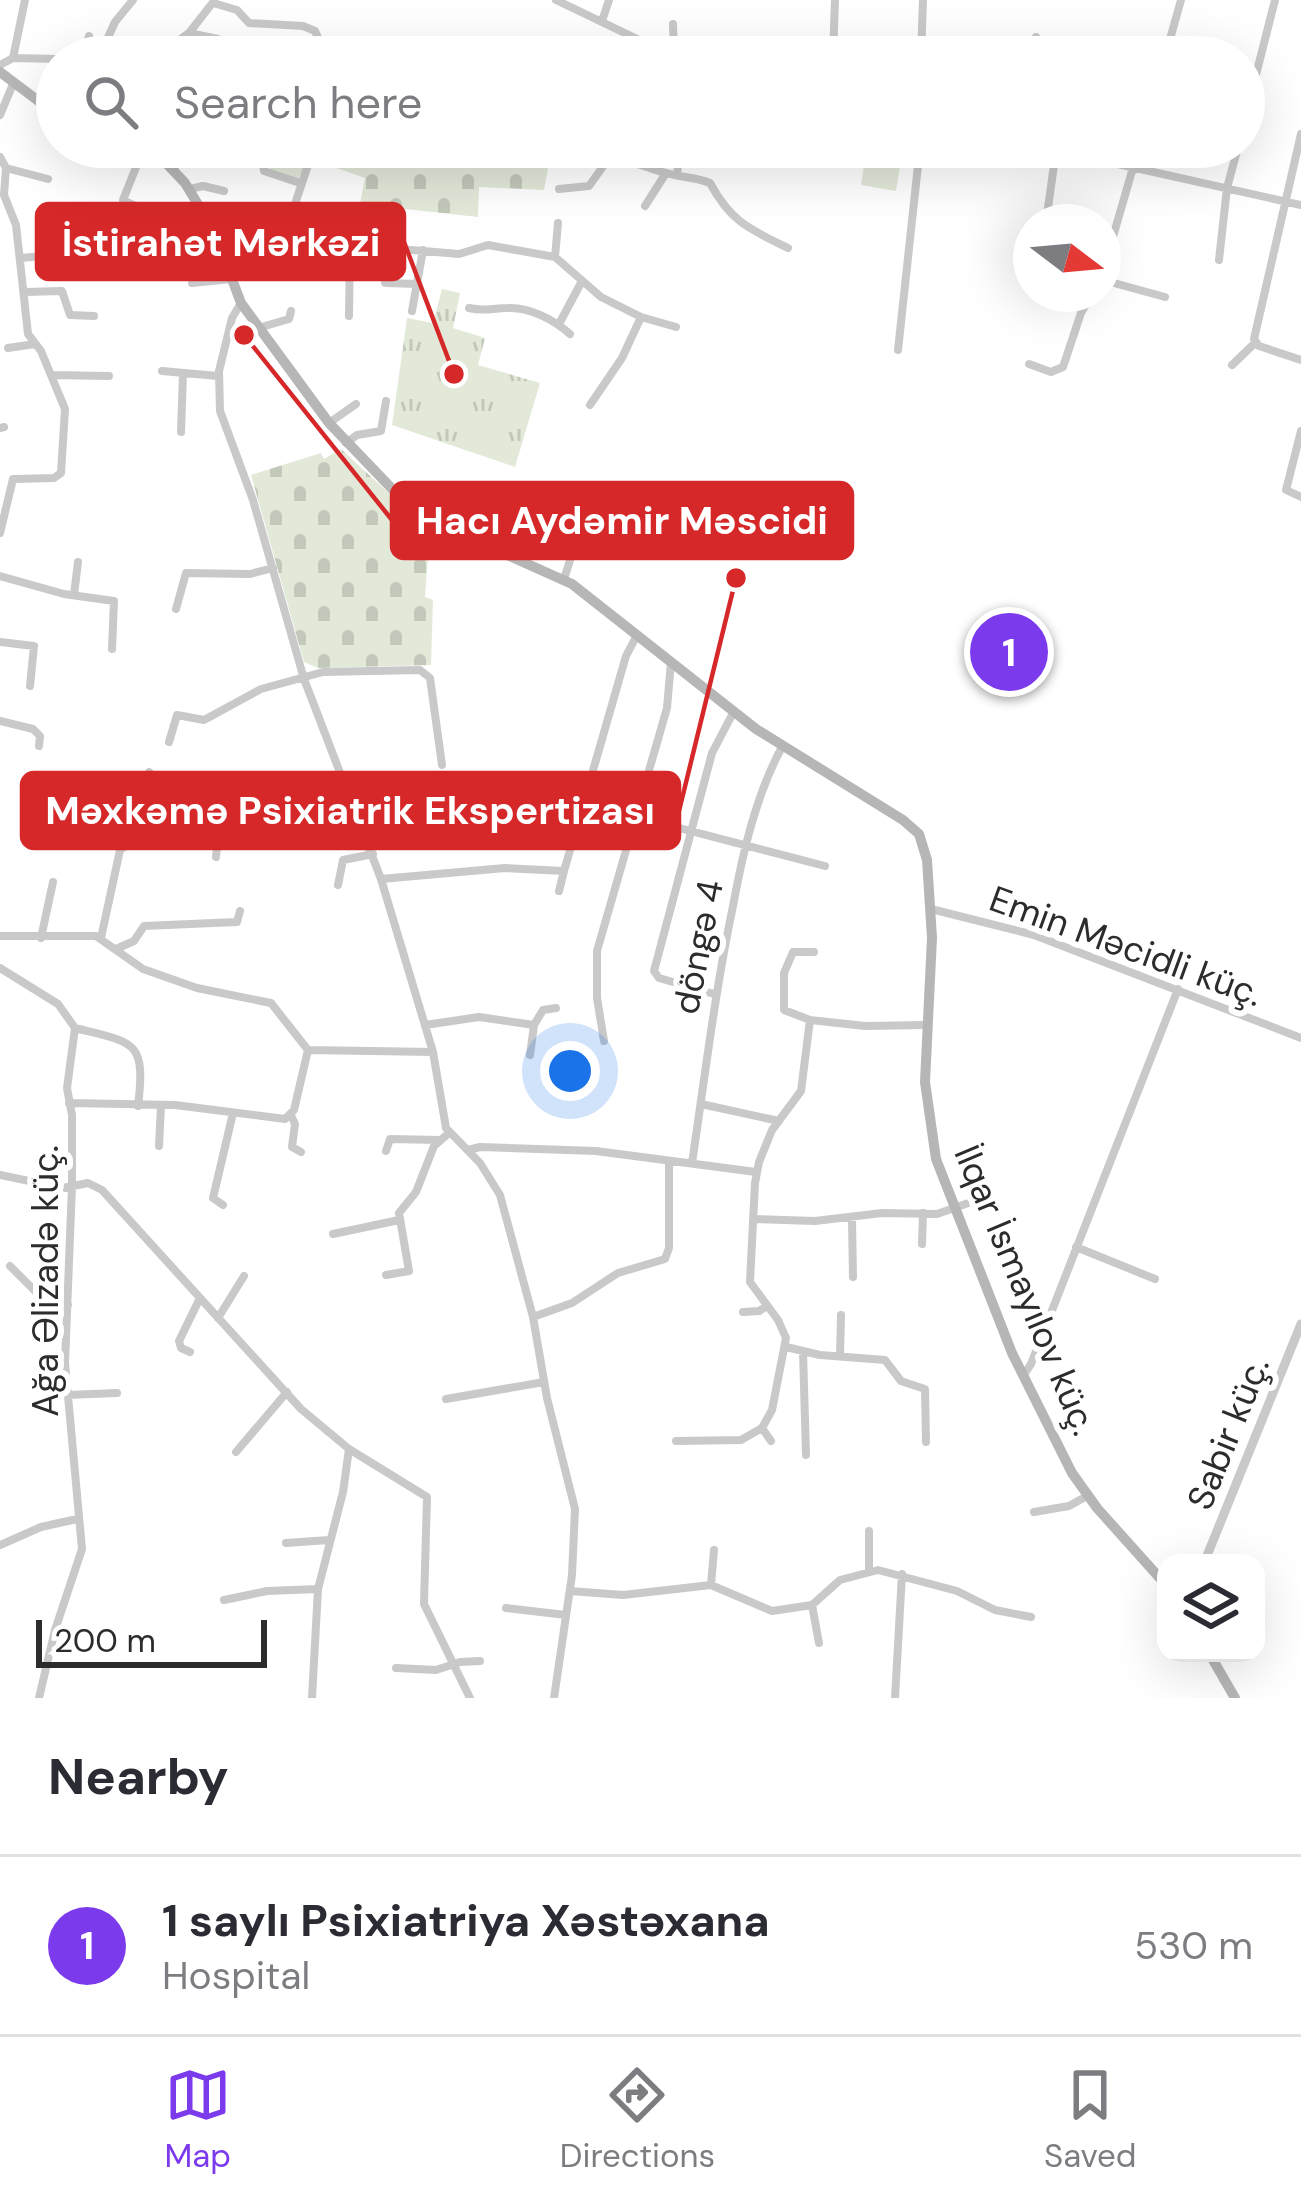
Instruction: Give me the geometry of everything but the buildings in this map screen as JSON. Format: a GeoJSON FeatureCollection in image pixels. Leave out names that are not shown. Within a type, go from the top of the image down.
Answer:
{"type":"FeatureCollection","features":[{"type":"Feature","properties":{"kind":"main road"},"geometry":{"type":"LineString","coordinates":[[0,68],[36,100]]}},
{"type":"Feature","properties":{"kind":"main road","name":"İlqar İsmayılov küç."},"geometry":{"type":"LineString","coordinates":[[171,168],[190,189],[218,238],[241,303],[258,328],[329,423],[397,494],[436,523],[564,579],[782,747],[913,828],[925,848],[931,909],[925,1082],[932,1148],[1023,1376],[1087,1496],[1157,1576]]}},
{"type":"Feature","properties":{"kind":"main road"},"geometry":{"type":"LineString","coordinates":[[1214,1662],[1235,1698]]}},
{"type":"Feature","properties":{"kind":"street"},"geometry":{"type":"LineString","coordinates":[[13,58],[25,0]]}},
{"type":"Feature","properties":{"kind":"street"},"geometry":{"type":"LineString","coordinates":[[109,36],[133,0]]}},
{"type":"Feature","properties":{"kind":"street"},"geometry":{"type":"LineString","coordinates":[[556,0],[634,36]]}},
{"type":"Feature","properties":{"kind":"street"},"geometry":{"type":"LineString","coordinates":[[602,22],[609,0]]}},
{"type":"Feature","properties":{"kind":"street"},"geometry":{"type":"LineString","coordinates":[[833,36],[835,0]]}},
{"type":"Feature","properties":{"kind":"street"},"geometry":{"type":"LineString","coordinates":[[922,36],[923,0]]}},
{"type":"Feature","properties":{"kind":"street"},"geometry":{"type":"LineString","coordinates":[[1171,36],[1181,0]]}},
{"type":"Feature","properties":{"kind":"street"},"geometry":{"type":"LineString","coordinates":[[1265,39],[1275,0]]}},
{"type":"Feature","properties":{"kind":"street"},"geometry":{"type":"LineString","coordinates":[[184,36],[214,1],[237,10],[249,23],[315,31],[317,36]]}},
{"type":"Feature","properties":{"kind":"street"},"geometry":{"type":"LineString","coordinates":[[674,24],[674,36]]}},
{"type":"Feature","properties":{"kind":"street"},"geometry":{"type":"LineString","coordinates":[[189,33],[204,36]]}},
{"type":"Feature","properties":{"kind":"street"},"geometry":{"type":"LineString","coordinates":[[0,68],[13,58],[36,59]]}},
{"type":"Feature","properties":{"kind":"street"},"geometry":{"type":"LineString","coordinates":[[0,115],[13,84]]}},
{"type":"Feature","properties":{"kind":"street"},"geometry":{"type":"LineString","coordinates":[[1232,364],[1255,343],[1301,134]]}},
{"type":"Feature","properties":{"kind":"street"},"geometry":{"type":"LineString","coordinates":[[0,157],[6,168],[4,196],[15,218],[27,330],[66,416],[63,468],[54,478],[13,478],[0,533]]}},
{"type":"Feature","properties":{"kind":"street"},"geometry":{"type":"LineString","coordinates":[[6,168],[48,179]]}},
{"type":"Feature","properties":{"kind":"street"},"geometry":{"type":"LineString","coordinates":[[136,168],[122,200],[138,207]]}},
{"type":"Feature","properties":{"kind":"street"},"geometry":{"type":"LineString","coordinates":[[264,168],[300,183]]}},
{"type":"Feature","properties":{"kind":"street"},"geometry":{"type":"LineString","coordinates":[[283,240],[309,168]]}},
{"type":"Feature","properties":{"kind":"street"},"geometry":{"type":"LineString","coordinates":[[560,188],[589,186],[602,168]]}},
{"type":"Feature","properties":{"kind":"street"},"geometry":{"type":"LineString","coordinates":[[657,168],[710,184],[734,218],[788,248]]}},
{"type":"Feature","properties":{"kind":"street"},"geometry":{"type":"LineString","coordinates":[[645,206],[673,168]]}},
{"type":"Feature","properties":{"kind":"street"},"geometry":{"type":"LineString","coordinates":[[898,350],[918,168]]}},
{"type":"Feature","properties":{"kind":"street"},"geometry":{"type":"LineString","coordinates":[[1049,204],[1054,168]]}},
{"type":"Feature","properties":{"kind":"street"},"geometry":{"type":"LineString","coordinates":[[1121,209],[1133,168]]}},
{"type":"Feature","properties":{"kind":"street"},"geometry":{"type":"LineString","coordinates":[[1137,168],[1301,205]]}},
{"type":"Feature","properties":{"kind":"street"},"geometry":{"type":"LineString","coordinates":[[1219,260],[1232,168]]}},
{"type":"Feature","properties":{"kind":"street"},"geometry":{"type":"LineString","coordinates":[[190,189],[199,185],[224,190]]}},
{"type":"Feature","properties":{"kind":"street"},"geometry":{"type":"LineString","coordinates":[[183,227],[178,208],[201,207]]}},
{"type":"Feature","properties":{"kind":"street"},"geometry":{"type":"LineString","coordinates":[[555,257],[558,223]]}},
{"type":"Feature","properties":{"kind":"street"},"geometry":{"type":"LineString","coordinates":[[43,268],[50,226],[112,229]]}},
{"type":"Feature","properties":{"kind":"street"},"geometry":{"type":"LineString","coordinates":[[218,238],[459,254],[488,244],[555,257],[602,297],[641,317],[676,327]]}},
{"type":"Feature","properties":{"kind":"street"},"geometry":{"type":"LineString","coordinates":[[349,316],[350,244]]}},
{"type":"Feature","properties":{"kind":"street"},"geometry":{"type":"LineString","coordinates":[[412,311],[423,250]]}},
{"type":"Feature","properties":{"kind":"street"},"geometry":{"type":"LineString","coordinates":[[21,258],[43,256]]}},
{"type":"Feature","properties":{"kind":"street"},"geometry":{"type":"LineString","coordinates":[[192,283],[231,279]]}},
{"type":"Feature","properties":{"kind":"street"},"geometry":{"type":"LineString","coordinates":[[559,324],[582,281]]}},
{"type":"Feature","properties":{"kind":"street"},"geometry":{"type":"LineString","coordinates":[[386,283],[417,284]]}},
{"type":"Feature","properties":{"kind":"street"},"geometry":{"type":"LineString","coordinates":[[1121,285],[1165,297]]}},
{"type":"Feature","properties":{"kind":"street"},"geometry":{"type":"LineString","coordinates":[[25,292],[62,291],[70,315],[94,316]]}},
{"type":"Feature","properties":{"kind":"street"},"geometry":{"type":"LineString","coordinates":[[241,303],[232,318],[218,376],[220,411],[273,568],[304,679],[381,879],[433,1052],[449,1133],[468,1150],[504,1204],[533,1317],[574,1509],[570,1591],[554,1698]]}},
{"type":"Feature","properties":{"kind":"street"},"geometry":{"type":"LineString","coordinates":[[469,308],[491,313],[509,308],[559,324],[570,334]]}},
{"type":"Feature","properties":{"kind":"street"},"geometry":{"type":"LineString","coordinates":[[258,328],[289,319],[291,311]]}},
{"type":"Feature","properties":{"kind":"street"},"geometry":{"type":"LineString","coordinates":[[1030,364],[1051,372],[1063,367],[1082,312]]}},
{"type":"Feature","properties":{"kind":"street"},"geometry":{"type":"LineString","coordinates":[[590,405],[622,358],[641,317]]}},
{"type":"Feature","properties":{"kind":"street"},"geometry":{"type":"LineString","coordinates":[[1255,343],[1301,360]]}},
{"type":"Feature","properties":{"kind":"street"},"geometry":{"type":"LineString","coordinates":[[8,348],[35,344]]}},
{"type":"Feature","properties":{"kind":"street"},"geometry":{"type":"LineString","coordinates":[[161,371],[218,376]]}},
{"type":"Feature","properties":{"kind":"street"},"geometry":{"type":"LineString","coordinates":[[181,432],[183,373]]}},
{"type":"Feature","properties":{"kind":"street"},"geometry":{"type":"LineString","coordinates":[[51,375],[109,376]]}},
{"type":"Feature","properties":{"kind":"street"},"geometry":{"type":"LineString","coordinates":[[346,443],[357,435],[381,431],[386,400]]}},
{"type":"Feature","properties":{"kind":"street"},"geometry":{"type":"LineString","coordinates":[[329,423],[356,404]]}},
{"type":"Feature","properties":{"kind":"street"},"geometry":{"type":"LineString","coordinates":[[1301,431],[1286,490],[1301,497]]}},
{"type":"Feature","properties":{"kind":"street"},"geometry":{"type":"LineString","coordinates":[[564,579],[579,541],[578,486]]}},
{"type":"Feature","properties":{"kind":"street"},"geometry":{"type":"LineString","coordinates":[[547,507],[613,518]]}},
{"type":"Feature","properties":{"kind":"street"},"geometry":{"type":"LineString","coordinates":[[74,595],[78,562]]}},
{"type":"Feature","properties":{"kind":"street"},"geometry":{"type":"LineString","coordinates":[[176,609],[186,573],[250,574],[273,568]]}},
{"type":"Feature","properties":{"kind":"street"},"geometry":{"type":"LineString","coordinates":[[0,576],[114,601],[112,650]]}},
{"type":"Feature","properties":{"kind":"street"},"geometry":{"type":"LineString","coordinates":[[559,891],[626,656],[637,635]]}},
{"type":"Feature","properties":{"kind":"street"},"geometry":{"type":"LineString","coordinates":[[0,642],[34,646],[30,686]]}},
{"type":"Feature","properties":{"kind":"street"},"geometry":{"type":"LineString","coordinates":[[604,1041],[597,998],[597,951],[667,708],[671,662]]}},
{"type":"Feature","properties":{"kind":"street"},"geometry":{"type":"LineString","coordinates":[[169,742],[177,715],[204,719],[261,689],[331,671],[427,672],[442,765]]}},
{"type":"Feature","properties":{"kind":"street"},"geometry":{"type":"LineString","coordinates":[[714,994],[659,978],[654,971],[712,753],[733,712]]}},
{"type":"Feature","properties":{"kind":"street"},"geometry":{"type":"LineString","coordinates":[[0,721],[33,729],[40,736],[39,746]]}},
{"type":"Feature","properties":{"kind":"street","name":"döngə 4"},"geometry":{"type":"LineString","coordinates":[[692,1162],[714,994],[746,845],[782,747]]}},
{"type":"Feature","properties":{"kind":"street"},"geometry":{"type":"LineString","coordinates":[[149,772],[196,810],[220,816],[251,818],[352,800]]}},
{"type":"Feature","properties":{"kind":"street"},"geometry":{"type":"LineString","coordinates":[[251,818],[255,776]]}},
{"type":"Feature","properties":{"kind":"street"},"geometry":{"type":"LineString","coordinates":[[101,938],[117,857],[176,796]]}},
{"type":"Feature","properties":{"kind":"street"},"geometry":{"type":"LineString","coordinates":[[583,803],[825,866]]}},
{"type":"Feature","properties":{"kind":"street"},"geometry":{"type":"LineString","coordinates":[[131,840],[132,808]]}},
{"type":"Feature","properties":{"kind":"street"},"geometry":{"type":"LineString","coordinates":[[110,815],[128,821]]}},
{"type":"Feature","properties":{"kind":"street"},"geometry":{"type":"LineString","coordinates":[[216,857],[220,816]]}},
{"type":"Feature","properties":{"kind":"street"},"geometry":{"type":"LineString","coordinates":[[338,885],[343,860],[373,854]]}},
{"type":"Feature","properties":{"kind":"street"},"geometry":{"type":"LineString","coordinates":[[381,879],[505,868],[564,871]]}},
{"type":"Feature","properties":{"kind":"street"},"geometry":{"type":"LineString","coordinates":[[41,938],[53,882]]}},
{"type":"Feature","properties":{"kind":"street","name":"Emin Məcidli küç."},"geometry":{"type":"LineString","coordinates":[[931,909],[1034,935],[1301,1038]]}},
{"type":"Feature","properties":{"kind":"street"},"geometry":{"type":"LineString","coordinates":[[116,949],[136,939],[144,926],[236,922],[240,911]]}},
{"type":"Feature","properties":{"kind":"street"},"geometry":{"type":"LineString","coordinates":[[0,936],[101,938],[133,964],[162,976],[271,1003],[308,1050]]}},
{"type":"Feature","properties":{"kind":"street"},"geometry":{"type":"LineString","coordinates":[[814,952],[793,952],[784,973],[784,1010],[810,1020],[865,1026],[926,1025]]}},
{"type":"Feature","properties":{"kind":"street"},"geometry":{"type":"LineString","coordinates":[[0,968],[58,1004],[75,1028],[119,1040],[136,1050],[142,1066],[138,1106]]}},
{"type":"Feature","properties":{"kind":"street"},"geometry":{"type":"LineString","coordinates":[[1023,1376],[1178,989]]}},
{"type":"Feature","properties":{"kind":"street"},"geometry":{"type":"LineString","coordinates":[[530,1054],[534,1025],[543,1010],[556,1008]]}},
{"type":"Feature","properties":{"kind":"street"},"geometry":{"type":"LineString","coordinates":[[425,1025],[479,1017],[534,1025]]}},
{"type":"Feature","properties":{"kind":"street"},"geometry":{"type":"LineString","coordinates":[[676,1442],[741,1440],[762,1428],[777,1396],[787,1347],[778,1320],[750,1282],[756,1172],[779,1120],[801,1091],[810,1020]]}},
{"type":"Feature","properties":{"kind":"street","name":"Ağa Əlizadə küç."},"geometry":{"type":"LineString","coordinates":[[39,1698],[55,1630],[81,1556],[68,1395],[72,1186],[67,1088],[75,1028]]}},
{"type":"Feature","properties":{"kind":"street"},"geometry":{"type":"LineString","coordinates":[[308,1050],[433,1052]]}},
{"type":"Feature","properties":{"kind":"street"},"geometry":{"type":"LineString","coordinates":[[301,1152],[292,1148],[291,1115],[308,1050]]}},
{"type":"Feature","properties":{"kind":"street"},"geometry":{"type":"LineString","coordinates":[[69,1103],[161,1105],[285,1119],[291,1115]]}},
{"type":"Feature","properties":{"kind":"street"},"geometry":{"type":"LineString","coordinates":[[701,1104],[779,1120]]}},
{"type":"Feature","properties":{"kind":"street"},"geometry":{"type":"LineString","coordinates":[[159,1146],[161,1105]]}},
{"type":"Feature","properties":{"kind":"street"},"geometry":{"type":"LineString","coordinates":[[223,1205],[213,1198],[233,1113]]}},
{"type":"Feature","properties":{"kind":"street"},"geometry":{"type":"LineString","coordinates":[[386,1275],[409,1271],[399,1220],[439,1140],[449,1133]]}},
{"type":"Feature","properties":{"kind":"street"},"geometry":{"type":"LineString","coordinates":[[386,1151],[390,1139],[398,1137],[439,1140]]}},
{"type":"Feature","properties":{"kind":"street"},"geometry":{"type":"LineString","coordinates":[[468,1150],[596,1151],[756,1172]]}},
{"type":"Feature","properties":{"kind":"street"},"geometry":{"type":"LineString","coordinates":[[533,1317],[572,1303],[618,1273],[664,1259],[669,1248],[669,1161]]}},
{"type":"Feature","properties":{"kind":"street"},"geometry":{"type":"LineString","coordinates":[[0,1175],[72,1186],[88,1183],[102,1190],[329,1435],[427,1497],[424,1604],[470,1698]]}},
{"type":"Feature","properties":{"kind":"street"},"geometry":{"type":"LineString","coordinates":[[755,1219],[852,1219],[957,1210],[974,1201]]}},
{"type":"Feature","properties":{"kind":"street"},"geometry":{"type":"LineString","coordinates":[[922,1244],[923,1213]]}},
{"type":"Feature","properties":{"kind":"street"},"geometry":{"type":"LineString","coordinates":[[852,1219],[854,1277]]}},
{"type":"Feature","properties":{"kind":"street"},"geometry":{"type":"LineString","coordinates":[[333,1234],[399,1220]]}},
{"type":"Feature","properties":{"kind":"street"},"geometry":{"type":"LineString","coordinates":[[1076,1247],[1155,1279]]}},
{"type":"Feature","properties":{"kind":"street"},"geometry":{"type":"LineString","coordinates":[[10,1266],[45,1301],[68,1305]]}},
{"type":"Feature","properties":{"kind":"street"},"geometry":{"type":"LineString","coordinates":[[218,1318],[244,1276]]}},
{"type":"Feature","properties":{"kind":"street"},"geometry":{"type":"LineString","coordinates":[[190,1352],[179,1341],[200,1297]]}},
{"type":"Feature","properties":{"kind":"street"},"geometry":{"type":"LineString","coordinates":[[742,1312],[758,1312],[767,1306]]}},
{"type":"Feature","properties":{"kind":"street"},"geometry":{"type":"LineString","coordinates":[[840,1356],[842,1315]]}},
{"type":"Feature","properties":{"kind":"street","name":"Sabir küç."},"geometry":{"type":"LineString","coordinates":[[1208,1554],[1301,1324]]}},
{"type":"Feature","properties":{"kind":"street"},"geometry":{"type":"LineString","coordinates":[[787,1347],[885,1360],[902,1381],[925,1389],[926,1442]]}},
{"type":"Feature","properties":{"kind":"street"},"geometry":{"type":"LineString","coordinates":[[803,1352],[806,1455]]}},
{"type":"Feature","properties":{"kind":"street"},"geometry":{"type":"LineString","coordinates":[[446,1399],[544,1382]]}},
{"type":"Feature","properties":{"kind":"street"},"geometry":{"type":"LineString","coordinates":[[236,1452],[287,1392]]}},
{"type":"Feature","properties":{"kind":"street"},"geometry":{"type":"LineString","coordinates":[[68,1395],[117,1393]]}},
{"type":"Feature","properties":{"kind":"street"},"geometry":{"type":"LineString","coordinates":[[762,1428],[771,1441]]}},
{"type":"Feature","properties":{"kind":"street"},"geometry":{"type":"LineString","coordinates":[[312,1698],[318,1589],[349,1449]]}},
{"type":"Feature","properties":{"kind":"street"},"geometry":{"type":"LineString","coordinates":[[1034,1512],[1069,1506],[1087,1496]]}},
{"type":"Feature","properties":{"kind":"street"},"geometry":{"type":"LineString","coordinates":[[0,1545],[32,1530],[77,1520]]}},
{"type":"Feature","properties":{"kind":"street"},"geometry":{"type":"LineString","coordinates":[[868,1531],[869,1570]]}},
{"type":"Feature","properties":{"kind":"street"},"geometry":{"type":"LineString","coordinates":[[286,1543],[329,1540]]}},
{"type":"Feature","properties":{"kind":"street"},"geometry":{"type":"LineString","coordinates":[[711,1585],[714,1550]]}},
{"type":"Feature","properties":{"kind":"street"},"geometry":{"type":"LineString","coordinates":[[570,1591],[623,1595],[711,1585],[772,1611],[812,1605],[840,1580],[869,1570],[902,1574],[986,1607],[1031,1617]]}},
{"type":"Feature","properties":{"kind":"street"},"geometry":{"type":"LineString","coordinates":[[895,1698],[902,1574]]}},
{"type":"Feature","properties":{"kind":"street"},"geometry":{"type":"LineString","coordinates":[[224,1600],[267,1591],[318,1589]]}},
{"type":"Feature","properties":{"kind":"street"},"geometry":{"type":"LineString","coordinates":[[812,1605],[819,1643]]}},
{"type":"Feature","properties":{"kind":"street"},"geometry":{"type":"LineString","coordinates":[[506,1608],[566,1615]]}},
{"type":"Feature","properties":{"kind":"street"},"geometry":{"type":"LineString","coordinates":[[396,1668],[424,1671],[479,1661]]}},
{"type":"Feature","properties":{"kind":"green space"},"geometry":{"type":"Polygon","coordinates":[[[265,168],[305,168],[297,180],[265,168]]]}},
{"type":"Feature","properties":{"kind":"green space"},"geometry":{"type":"Polygon","coordinates":[[[337,168],[548,168],[544,190],[479,187],[478,217],[360,204],[365,178],[337,168]]]}},
{"type":"Feature","properties":{"kind":"green space"},"geometry":{"type":"Polygon","coordinates":[[[864,168],[900,168],[896,191],[861,185],[864,168]]]}},
{"type":"Feature","properties":{"kind":"green space"},"geometry":{"type":"Polygon","coordinates":[[[442,289],[460,293],[453,328],[485,338],[478,365],[540,383],[515,467],[392,425],[407,318],[433,323],[442,289]]]}},
{"type":"Feature","properties":{"kind":"green space"},"geometry":{"type":"Polygon","coordinates":[[[341,449],[430,531],[425,597],[433,600],[431,665],[318,668],[304,662],[251,475],[321,453],[324,459],[341,449]]]}},
{"type":"Feature","properties":{"kind":"place","name":"Hacı Aydəmir Məscidi"},"geometry":{"type":"Point","coordinates":[244,335]}},
{"type":"Feature","properties":{"kind":"place","name":"İstirahət Mərkəzi"},"geometry":{"type":"Point","coordinates":[454,374]}},
{"type":"Feature","properties":{"kind":"place","name":"Məxkəmə Psixiatrik Ekspertizası"},"geometry":{"type":"Point","coordinates":[736,578]}},
{"type":"Feature","properties":{"kind":"place","name":"1 saylı Psixiatriya Xəstəxana"},"geometry":{"type":"Point","coordinates":[1009,652]}}]}
